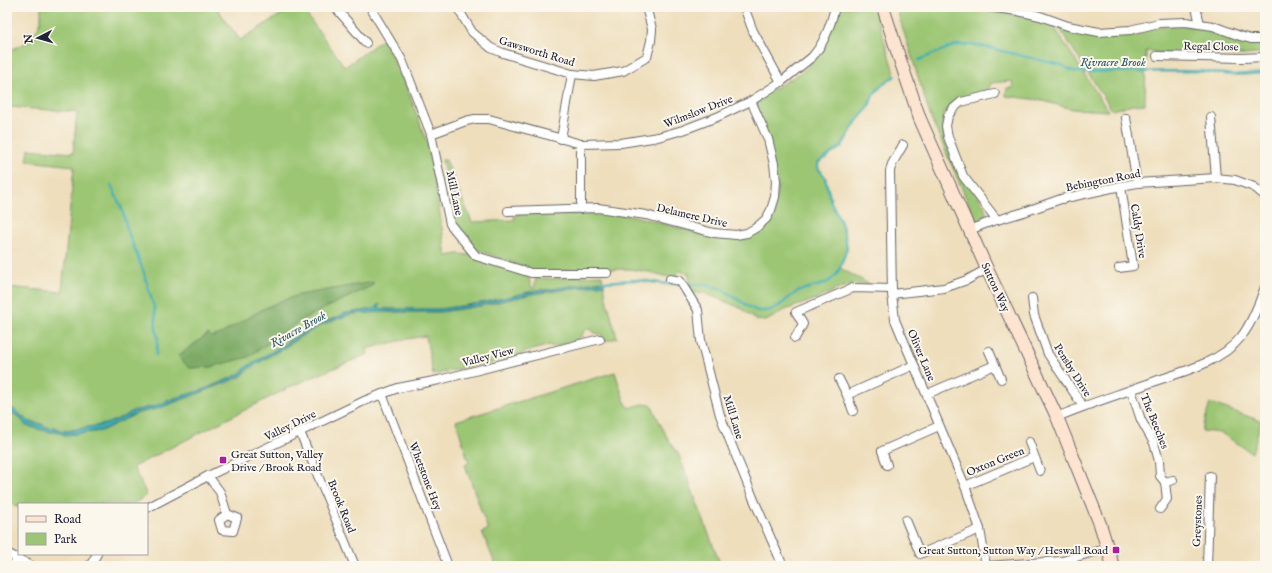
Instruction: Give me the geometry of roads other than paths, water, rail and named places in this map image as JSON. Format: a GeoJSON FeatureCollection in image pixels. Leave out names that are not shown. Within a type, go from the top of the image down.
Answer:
{"type":"FeatureCollection","features":[{"type":"Feature","properties":{"kind":"main road","name":"Sutton Way"},"geometry":{"type":"LineString","coordinates":[[884,7],[920,119],[969,230],[1057,417],[1100,524],[1113,566]]}},
{"type":"Feature","properties":{"kind":"street"},"geometry":{"type":"LineString","coordinates":[[335,7],[366,43]]}},
{"type":"Feature","properties":{"kind":"street","name":"Mill Lane"},"geometry":{"type":"LineString","coordinates":[[370,7],[402,60],[431,134],[450,224],[476,256],[531,273],[607,273]]}},
{"type":"Feature","properties":{"kind":"street","name":"Gawsworth Road"},"geometry":{"type":"LineString","coordinates":[[458,7],[472,32],[491,48],[572,74],[594,76],[623,71],[647,57],[652,30],[646,7]]}},
{"type":"Feature","properties":{"kind":"street"},"geometry":{"type":"LineString","coordinates":[[744,7],[752,30],[781,82]]}},
{"type":"Feature","properties":{"kind":"street","name":"Wilmslow Drive"},"geometry":{"type":"LineString","coordinates":[[431,134],[471,120],[490,119],[581,144],[621,142],[658,137],[683,130],[711,120],[751,101],[781,82],[812,57],[831,23],[835,7]]}},
{"type":"Feature","properties":{"kind":"street"},"geometry":{"type":"LineString","coordinates":[[988,7],[1018,11],[1040,16],[1068,26],[1099,32],[1130,30],[1159,23],[1186,22],[1214,26],[1251,39],[1265,39]]}},
{"type":"Feature","properties":{"kind":"street"},"geometry":{"type":"LineString","coordinates":[[1196,7],[1200,24]]}},
{"type":"Feature","properties":{"kind":"street","name":"Regal Close"},"geometry":{"type":"LineString","coordinates":[[1157,56],[1242,58],[1265,57]]}},
{"type":"Feature","properties":{"kind":"street"},"geometry":{"type":"LineString","coordinates":[[561,139],[572,74]]}},
{"type":"Feature","properties":{"kind":"street"},"geometry":{"type":"LineString","coordinates":[[995,94],[961,102],[948,116],[946,126],[948,137],[963,176],[997,220]]}},
{"type":"Feature","properties":{"kind":"street","name":"Delamere Drive"},"geometry":{"type":"LineString","coordinates":[[508,211],[598,208],[646,215],[714,233],[736,235],[747,233],[757,227],[766,218],[771,210],[775,197],[776,181],[774,164],[768,139],[751,101]]}},
{"type":"Feature","properties":{"kind":"street"},"geometry":{"type":"LineString","coordinates":[[1211,117],[1216,178]]}},
{"type":"Feature","properties":{"kind":"street"},"geometry":{"type":"LineString","coordinates":[[1126,118],[1137,183]]}},
{"type":"Feature","properties":{"kind":"street"},"geometry":{"type":"LineString","coordinates":[[581,144],[581,209]]}},
{"type":"Feature","properties":{"kind":"street","name":"Oliver Lane"},"geometry":{"type":"LineString","coordinates":[[903,146],[892,164],[890,171],[892,292],[895,320],[965,486],[980,529],[986,566]]}},
{"type":"Feature","properties":{"kind":"street","name":"Bebington Road"},"geometry":{"type":"LineString","coordinates":[[969,230],[1061,200],[1137,183],[1216,178],[1235,180],[1254,186],[1265,196]]}},
{"type":"Feature","properties":{"kind":"street","name":"Caldy Drive"},"geometry":{"type":"LineString","coordinates":[[1119,268],[1134,266],[1121,186]]}},
{"type":"Feature","properties":{"kind":"street"},"geometry":{"type":"LineString","coordinates":[[795,338],[803,324],[796,312],[852,288],[892,292],[944,288],[968,280],[987,269]]}},
{"type":"Feature","properties":{"kind":"street","name":"Mill Lane"},"geometry":{"type":"LineString","coordinates":[[670,279],[680,281],[698,310],[701,341],[720,415],[754,500],[784,566]]}},
{"type":"Feature","properties":{"kind":"street"},"geometry":{"type":"LineString","coordinates":[[1057,417],[1083,406],[1201,365],[1226,351],[1241,337],[1252,320],[1265,287]]}},
{"type":"Feature","properties":{"kind":"street","name":"Pensby Drive"},"geometry":{"type":"LineString","coordinates":[[1032,298],[1034,315],[1048,354],[1083,406]]}},
{"type":"Feature","properties":{"kind":"street","name":"Valley View"},"geometry":{"type":"LineString","coordinates":[[382,394],[398,388],[434,381],[600,339]]}},
{"type":"Feature","properties":{"kind":"street"},"geometry":{"type":"LineString","coordinates":[[989,351],[1001,379]]}},
{"type":"Feature","properties":{"kind":"street"},"geometry":{"type":"LineString","coordinates":[[847,395],[914,365]]}},
{"type":"Feature","properties":{"kind":"street"},"geometry":{"type":"LineString","coordinates":[[927,394],[995,365]]}},
{"type":"Feature","properties":{"kind":"street"},"geometry":{"type":"LineString","coordinates":[[839,378],[853,411]]}},
{"type":"Feature","properties":{"kind":"street","name":"The Beeches"},"geometry":{"type":"LineString","coordinates":[[1131,390],[1141,420],[1154,442],[1159,461],[1160,476],[1169,481],[1167,499],[1160,509]]}},
{"type":"Feature","properties":{"kind":"street","name":"Valley Drive"},"geometry":{"type":"LineString","coordinates":[[148,507],[208,476],[364,401],[382,394]]}},
{"type":"Feature","properties":{"kind":"street","name":"Whetstone Hey"},"geometry":{"type":"LineString","coordinates":[[382,394],[448,566]]}},
{"type":"Feature","properties":{"kind":"street"},"geometry":{"type":"LineString","coordinates":[[887,464],[882,451],[939,426]]}},
{"type":"Feature","properties":{"kind":"street","name":"Brook Road"},"geometry":{"type":"LineString","coordinates":[[300,432],[355,566]]}},
{"type":"Feature","properties":{"kind":"street","name":"Oxton Green"},"geometry":{"type":"LineString","coordinates":[[1029,442],[1040,471]]}},
{"type":"Feature","properties":{"kind":"street","name":"Oxton Green"},"geometry":{"type":"LineString","coordinates":[[965,486],[1034,457]]}},
{"type":"Feature","properties":{"kind":"street"},"geometry":{"type":"LineString","coordinates":[[208,476],[220,492],[227,514]]}},
{"type":"Feature","properties":{"kind":"street","name":"Greystones"},"geometry":{"type":"LineString","coordinates":[[1207,566],[1210,476]]}},
{"type":"Feature","properties":{"kind":"street"},"geometry":{"type":"LineString","coordinates":[[906,520],[920,554],[980,529]]}},
{"type":"Feature","properties":{"kind":"street"},"geometry":{"type":"LineString","coordinates":[[986,566],[1062,561],[1108,548]]}},
{"type":"Feature","properties":{"kind":"street"},"geometry":{"type":"LineString","coordinates":[[7,552],[32,566]]}},
{"type":"Feature","properties":{"kind":"street"},"geometry":{"type":"LineString","coordinates":[[90,566],[96,555]]}},
{"type":"Feature","properties":{"kind":"street"},"geometry":{"type":"LineString","coordinates":[[13,566],[17,558]]}},
{"type":"Feature","properties":{"kind":"water"},"geometry":{"type":"Polygon","coordinates":[[[603,281],[604,284],[532,294],[480,306],[440,312],[381,312],[352,314],[321,325],[248,369],[242,376],[156,409],[138,413],[101,431],[65,435],[58,432],[51,432],[26,426],[21,419],[8,411],[7,404],[28,421],[41,424],[49,428],[54,427],[62,431],[106,424],[133,411],[155,406],[224,381],[241,373],[246,367],[296,336],[322,322],[346,313],[373,309],[379,304],[380,305],[378,308],[385,309],[440,309],[481,303],[538,290],[603,281]]]}},
{"type":"Feature","properties":{"kind":"waterway","name":"Rivracre Brook"},"geometry":{"type":"LineString","coordinates":[[919,60],[956,45],[977,45],[1061,65],[1075,72],[1200,71],[1233,75],[1265,73]]}},
{"type":"Feature","properties":{"kind":"waterway","name":"Rivracre Brook"},"geometry":{"type":"LineString","coordinates":[[686,285],[701,284],[722,289],[751,308],[758,311],[765,311],[771,310],[780,305],[798,291],[828,282],[835,276],[840,268],[847,248],[840,220],[831,202],[825,177],[818,168],[818,163],[841,147],[856,122],[868,108],[873,95],[882,85],[895,76]]}},
{"type":"Feature","properties":{"kind":"waterway"},"geometry":{"type":"LineString","coordinates":[[111,185],[122,209],[127,229],[144,273],[155,311],[158,339],[156,355]]}},
{"type":"Feature","properties":{"kind":"waterway","name":"Rivacre Brook"},"geometry":{"type":"LineString","coordinates":[[602,282],[637,280],[679,284]]}},
{"type":"Feature","properties":{"kind":"place","name":"Great Sutton, Valley Drive / Brook Road"},"geometry":{"type":"Point","coordinates":[223,460]}},
{"type":"Feature","properties":{"kind":"place","name":"Great Sutton, Sutton Way / Heswall Road"},"geometry":{"type":"Point","coordinates":[1116,550]}}]}
